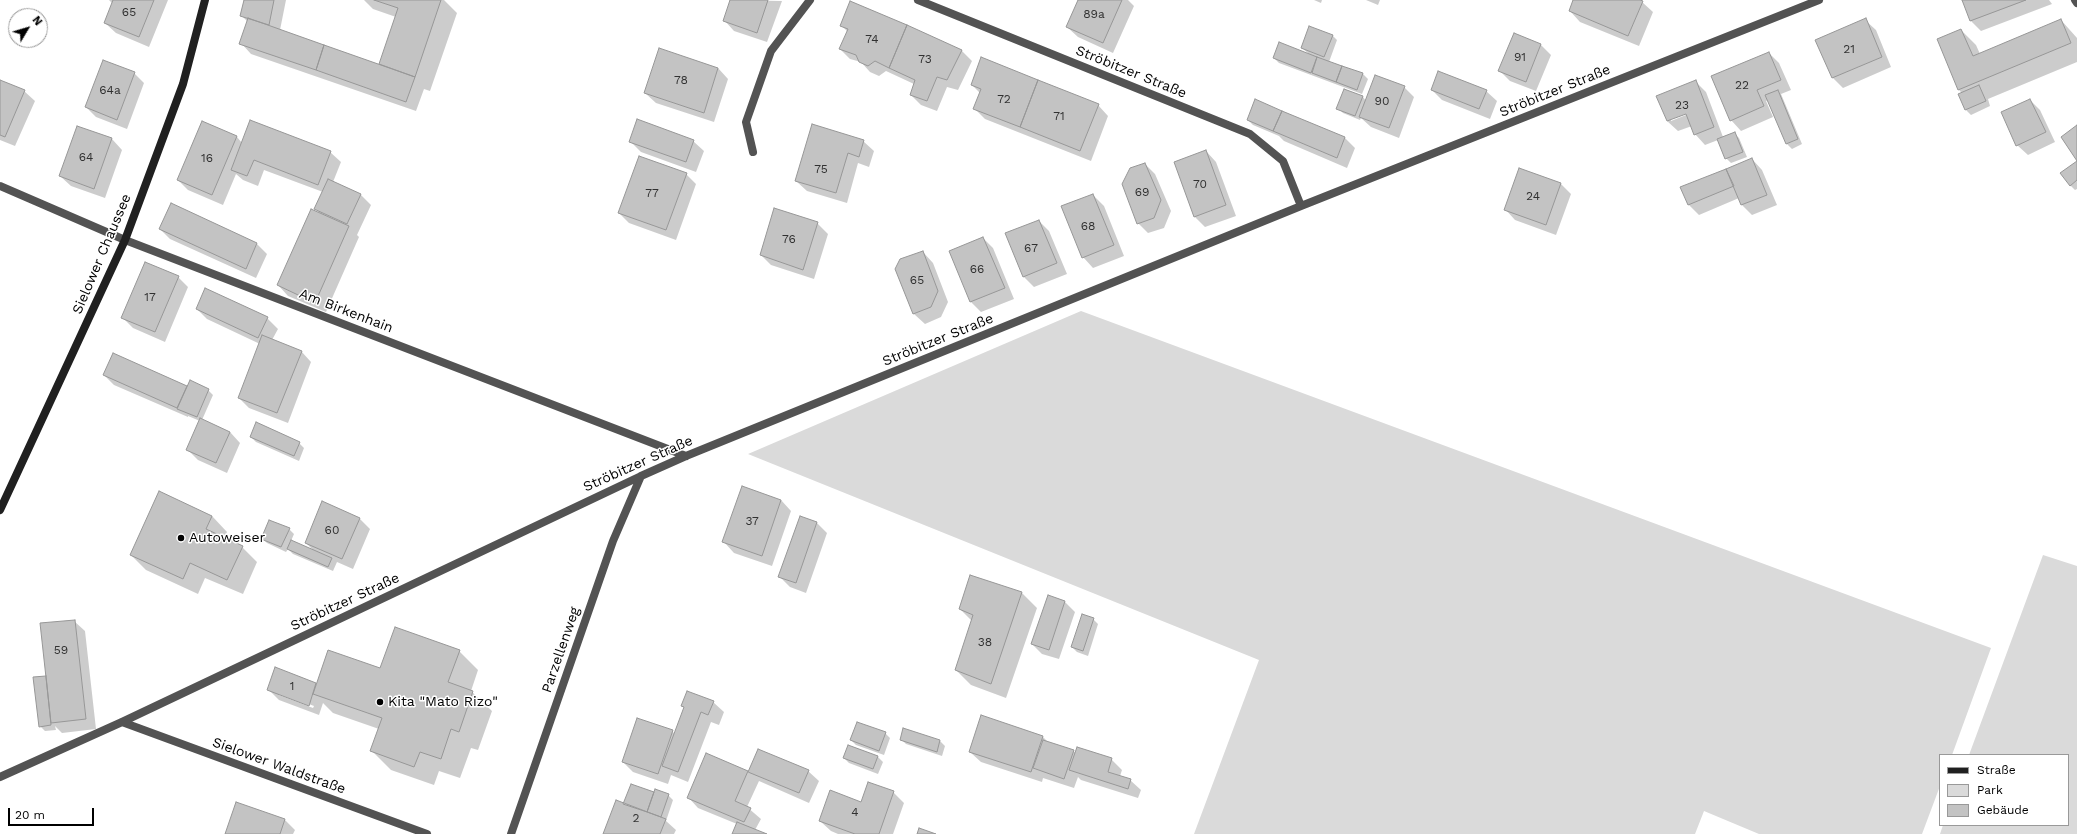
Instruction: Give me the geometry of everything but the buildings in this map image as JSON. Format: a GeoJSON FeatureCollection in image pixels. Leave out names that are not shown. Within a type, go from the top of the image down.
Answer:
{"type":"FeatureCollection","features":[{"type":"Feature","properties":{"kind":"main road","name":"Sielower Chaussee"},"geometry":{"type":"LineString","coordinates":[[0,510],[125,240],[183,84],[205,0]]}},
{"type":"Feature","properties":{"kind":"street"},"geometry":{"type":"LineString","coordinates":[[753,152],[746,122],[771,51],[810,0]]}},
{"type":"Feature","properties":{"kind":"street","name":"Ströbitzer Straße"},"geometry":{"type":"LineString","coordinates":[[918,0],[1250,134],[1283,161],[1301,206]]}},
{"type":"Feature","properties":{"kind":"street","name":"Ströbitzer Straße"},"geometry":{"type":"LineString","coordinates":[[0,777],[122,722],[686,456],[1301,206],[1819,0]]}},
{"type":"Feature","properties":{"kind":"street","name":"Am Birkenhain"},"geometry":{"type":"LineString","coordinates":[[0,186],[125,240],[686,456]]}},
{"type":"Feature","properties":{"kind":"street","name":"Parzellenweg"},"geometry":{"type":"LineString","coordinates":[[511,834],[613,542],[641,476]]}},
{"type":"Feature","properties":{"kind":"street","name":"Sielower Waldstraße"},"geometry":{"type":"LineString","coordinates":[[122,722],[427,834]]}},
{"type":"Feature","properties":{"kind":"green space"},"geometry":{"type":"Polygon","coordinates":[[[1081,311],[1991,648],[1952,754],[1939,754],[1939,789],[1922,834],[1759,834],[1704,811],[1695,834],[1194,834],[1259,660],[748,454],[1081,311]]]}},
{"type":"Feature","properties":{"kind":"green space"},"geometry":{"type":"Polygon","coordinates":[[[2043,555],[2077,566],[2077,834],[1940,834],[1943,826],[2069,826],[2069,754],[1969,754],[2043,555]]]}},
{"type":"Feature","properties":{"kind":"place","name":"Autoweiser"},"geometry":{"type":"Point","coordinates":[181,538]}},
{"type":"Feature","properties":{"kind":"place","name":"Kita \"Mato Rizo\""},"geometry":{"type":"Point","coordinates":[380,702]}}]}
